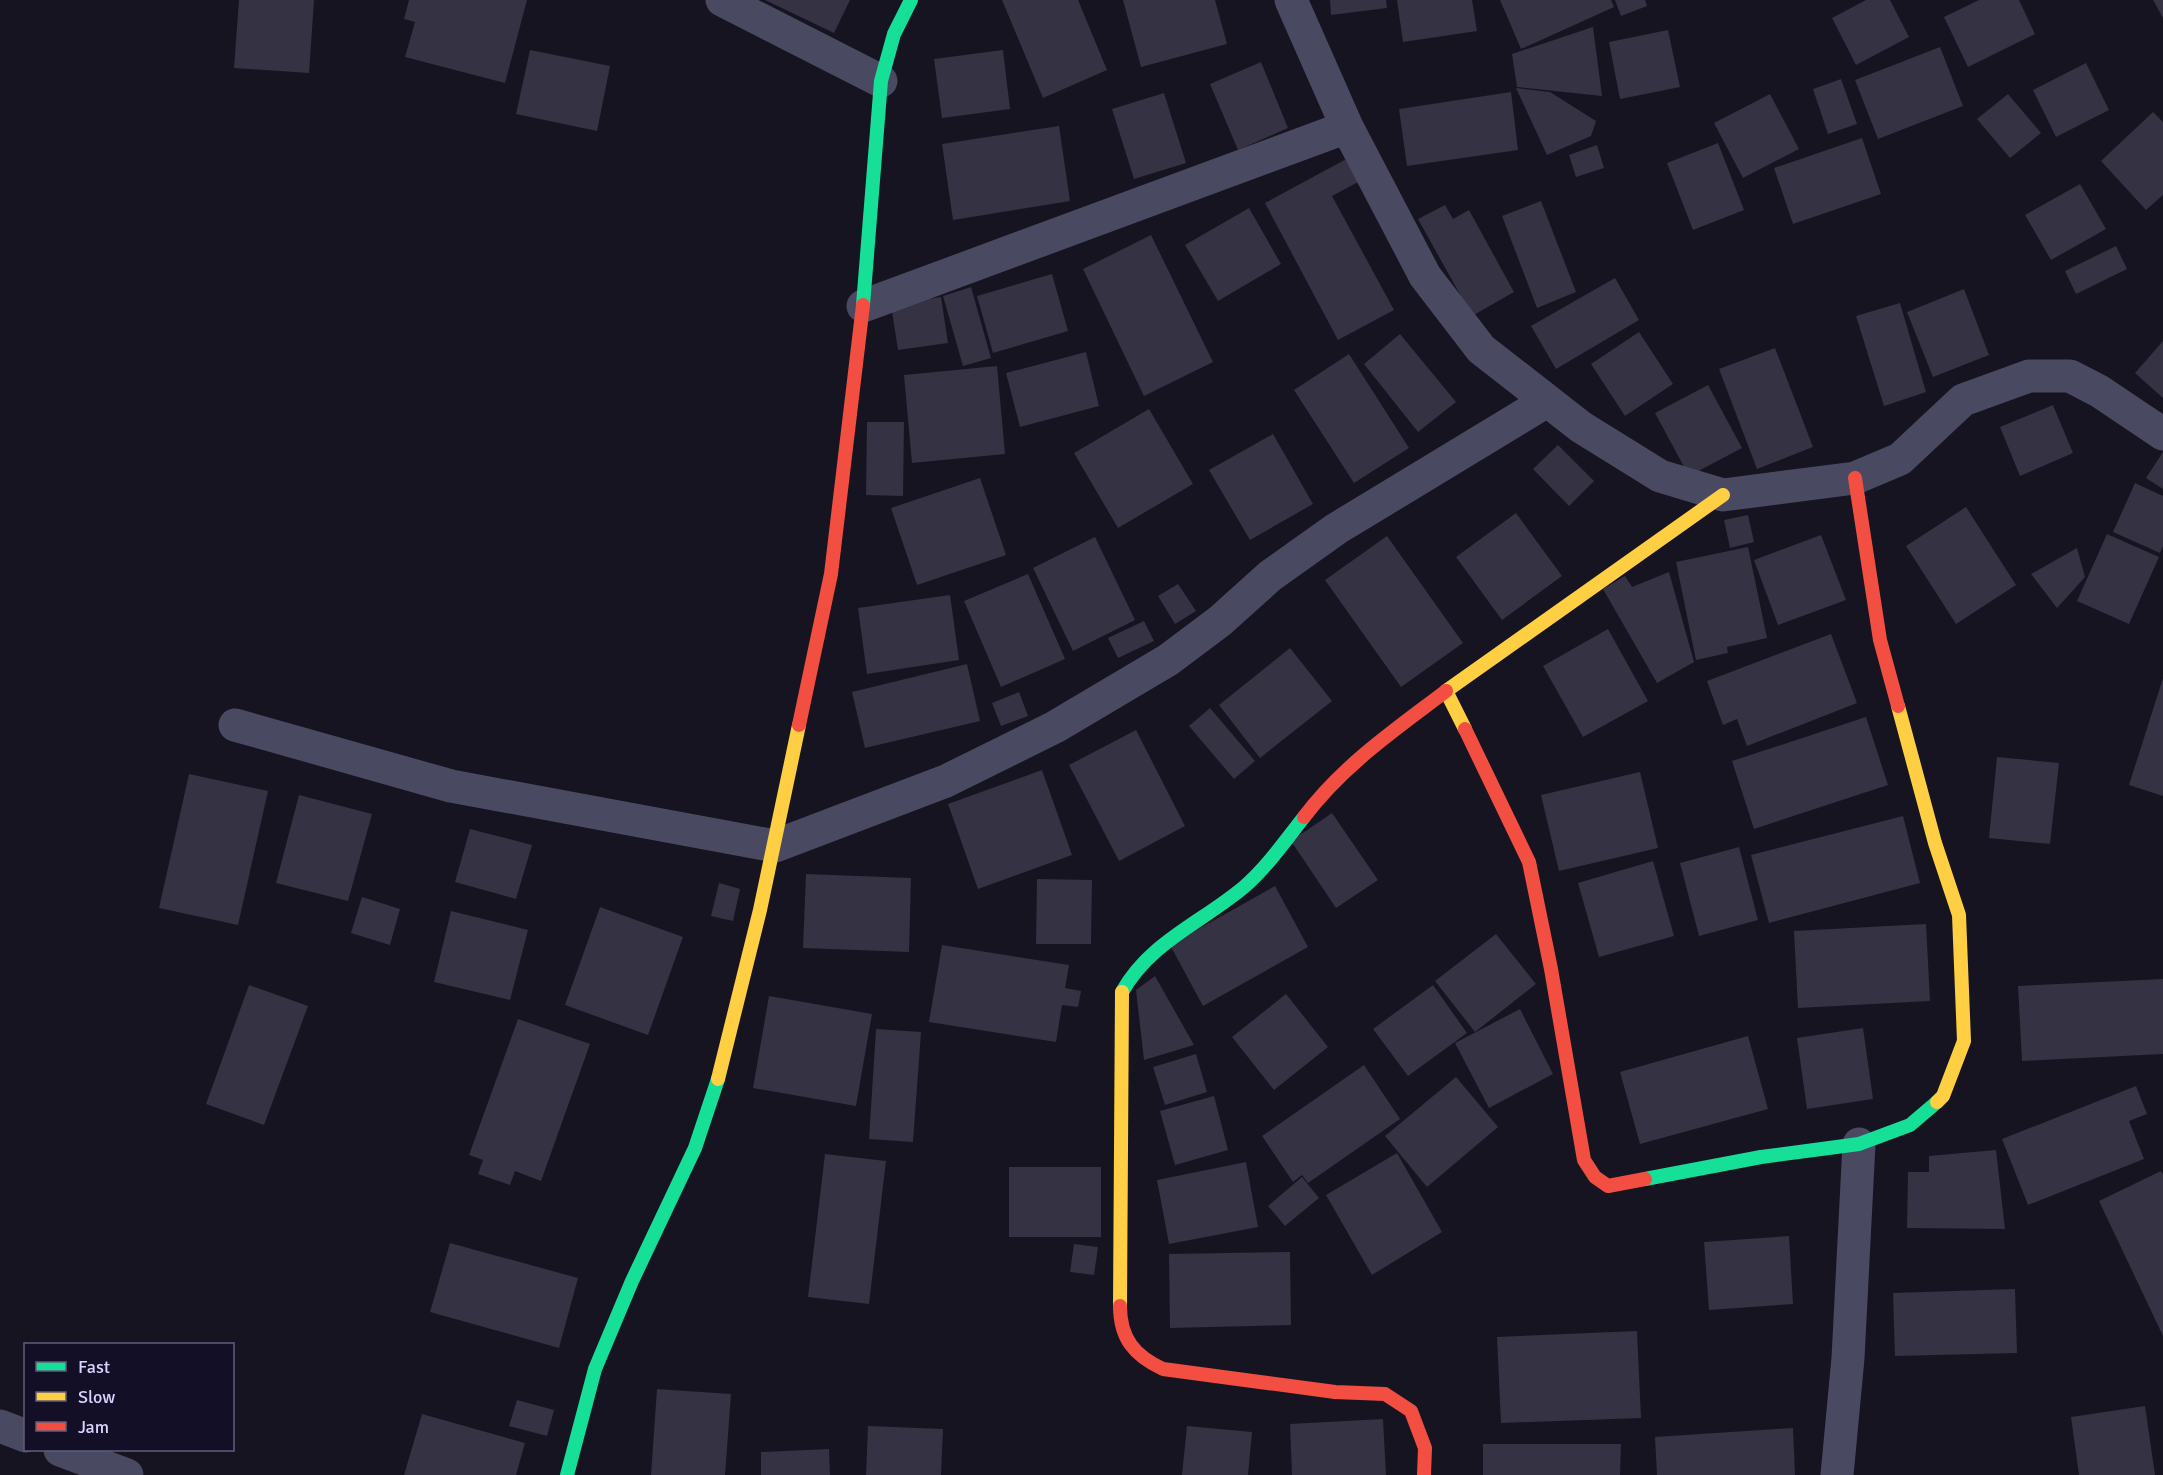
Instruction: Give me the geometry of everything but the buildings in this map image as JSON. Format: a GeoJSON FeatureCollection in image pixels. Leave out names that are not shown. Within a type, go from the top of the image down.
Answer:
{"type":"FeatureCollection","features":[{"type":"Feature","properties":{"kind":"street"},"geometry":{"type":"LineString","coordinates":[[722,0],[881,81]]}},
{"type":"Feature","properties":{"kind":"street"},"geometry":{"type":"LineString","coordinates":[[567,1475],[595,1369],[632,1281],[695,1148],[719,1076],[775,846],[831,574],[863,306],[881,81],[894,34],[911,0]]}},
{"type":"Feature","properties":{"kind":"street"},"geometry":{"type":"LineString","coordinates":[[1291,0],[1347,127],[1425,276],[1481,349],[1581,427],[1660,476],[1724,495],[1855,478],[1900,459],[1963,400],[2029,376],[2070,376],[2099,391],[2163,434]]}},
{"type":"Feature","properties":{"kind":"street"},"geometry":{"type":"LineString","coordinates":[[863,306],[1347,127]]}},
{"type":"Feature","properties":{"kind":"street"},"geometry":{"type":"LineString","coordinates":[[235,725],[451,786],[775,846],[946,781],[1054,727],[1168,660],[1220,621],[1270,576],[1336,529],[1547,401]]}},
{"type":"Feature","properties":{"kind":"street"},"geometry":{"type":"LineString","coordinates":[[1446,691],[1529,862],[1551,969],[1584,1160],[1594,1177],[1608,1186],[1629,1184],[1761,1157],[1859,1144],[1910,1125],[1943,1096],[1964,1041],[1959,915],[1935,843],[1880,640],[1855,478]]}},
{"type":"Feature","properties":{"kind":"street"},"geometry":{"type":"LineString","coordinates":[[1424,1475],[1425,1448],[1411,1411],[1385,1394],[1335,1392],[1163,1369],[1137,1357],[1125,1340],[1120,1311],[1121,993],[1130,972],[1150,952],[1244,887],[1280,848],[1326,789],[1355,760],[1446,691],[1724,495]]}},
{"type":"Feature","properties":{"kind":"street"},"geometry":{"type":"LineString","coordinates":[[1837,1475],[1848,1358],[1859,1144]]}},
{"type":"Feature","properties":{"kind":"street"},"geometry":{"type":"LineString","coordinates":[[0,1426],[24,1435]]}},
{"type":"Feature","properties":{"kind":"street"},"geometry":{"type":"LineString","coordinates":[[65,1451],[127,1475]]}},
{"type":"Feature","properties":{"kind":"traffic: fast"},"geometry":{"type":"LineString","coordinates":[[863,305],[881,81],[894,34],[911,0]]}},
{"type":"Feature","properties":{"kind":"traffic: fast"},"geometry":{"type":"LineString","coordinates":[[1122,992],[1147,960],[1162,946],[1244,887],[1276,854],[1304,817]]}},
{"type":"Feature","properties":{"kind":"traffic: fast"},"geometry":{"type":"LineString","coordinates":[[567,1475],[595,1369],[632,1281],[695,1148],[718,1079]]}},
{"type":"Feature","properties":{"kind":"traffic: fast"},"geometry":{"type":"LineString","coordinates":[[1645,1179],[1761,1157],[1859,1144],[1910,1125],[1937,1102]]}},
{"type":"Feature","properties":{"kind":"traffic: slow"},"geometry":{"type":"LineString","coordinates":[[1465,729],[1446,691],[1723,495]]}},
{"type":"Feature","properties":{"kind":"traffic: slow"},"geometry":{"type":"LineString","coordinates":[[1898,706],[1935,843],[1959,915],[1964,1041],[1943,1096],[1937,1102]]}},
{"type":"Feature","properties":{"kind":"traffic: slow"},"geometry":{"type":"LineString","coordinates":[[718,1079],[760,910],[799,725]]}},
{"type":"Feature","properties":{"kind":"traffic: slow"},"geometry":{"type":"LineString","coordinates":[[1120,1306],[1122,992]]}},
{"type":"Feature","properties":{"kind":"traffic: jam"},"geometry":{"type":"LineString","coordinates":[[799,725],[831,574],[863,305]]}},
{"type":"Feature","properties":{"kind":"traffic: jam"},"geometry":{"type":"LineString","coordinates":[[1855,478],[1880,640],[1898,706]]}},
{"type":"Feature","properties":{"kind":"traffic: jam"},"geometry":{"type":"LineString","coordinates":[[1304,817],[1335,781],[1353,765],[1389,734],[1446,691]]}},
{"type":"Feature","properties":{"kind":"traffic: jam"},"geometry":{"type":"LineString","coordinates":[[1465,729],[1529,862],[1551,969],[1584,1160],[1595,1177],[1608,1186],[1645,1179]]}},
{"type":"Feature","properties":{"kind":"traffic: jam"},"geometry":{"type":"LineString","coordinates":[[1120,1306],[1123,1328],[1131,1345],[1144,1358],[1163,1369],[1335,1392],[1385,1394],[1411,1411],[1425,1448],[1424,1475]]}}]}
